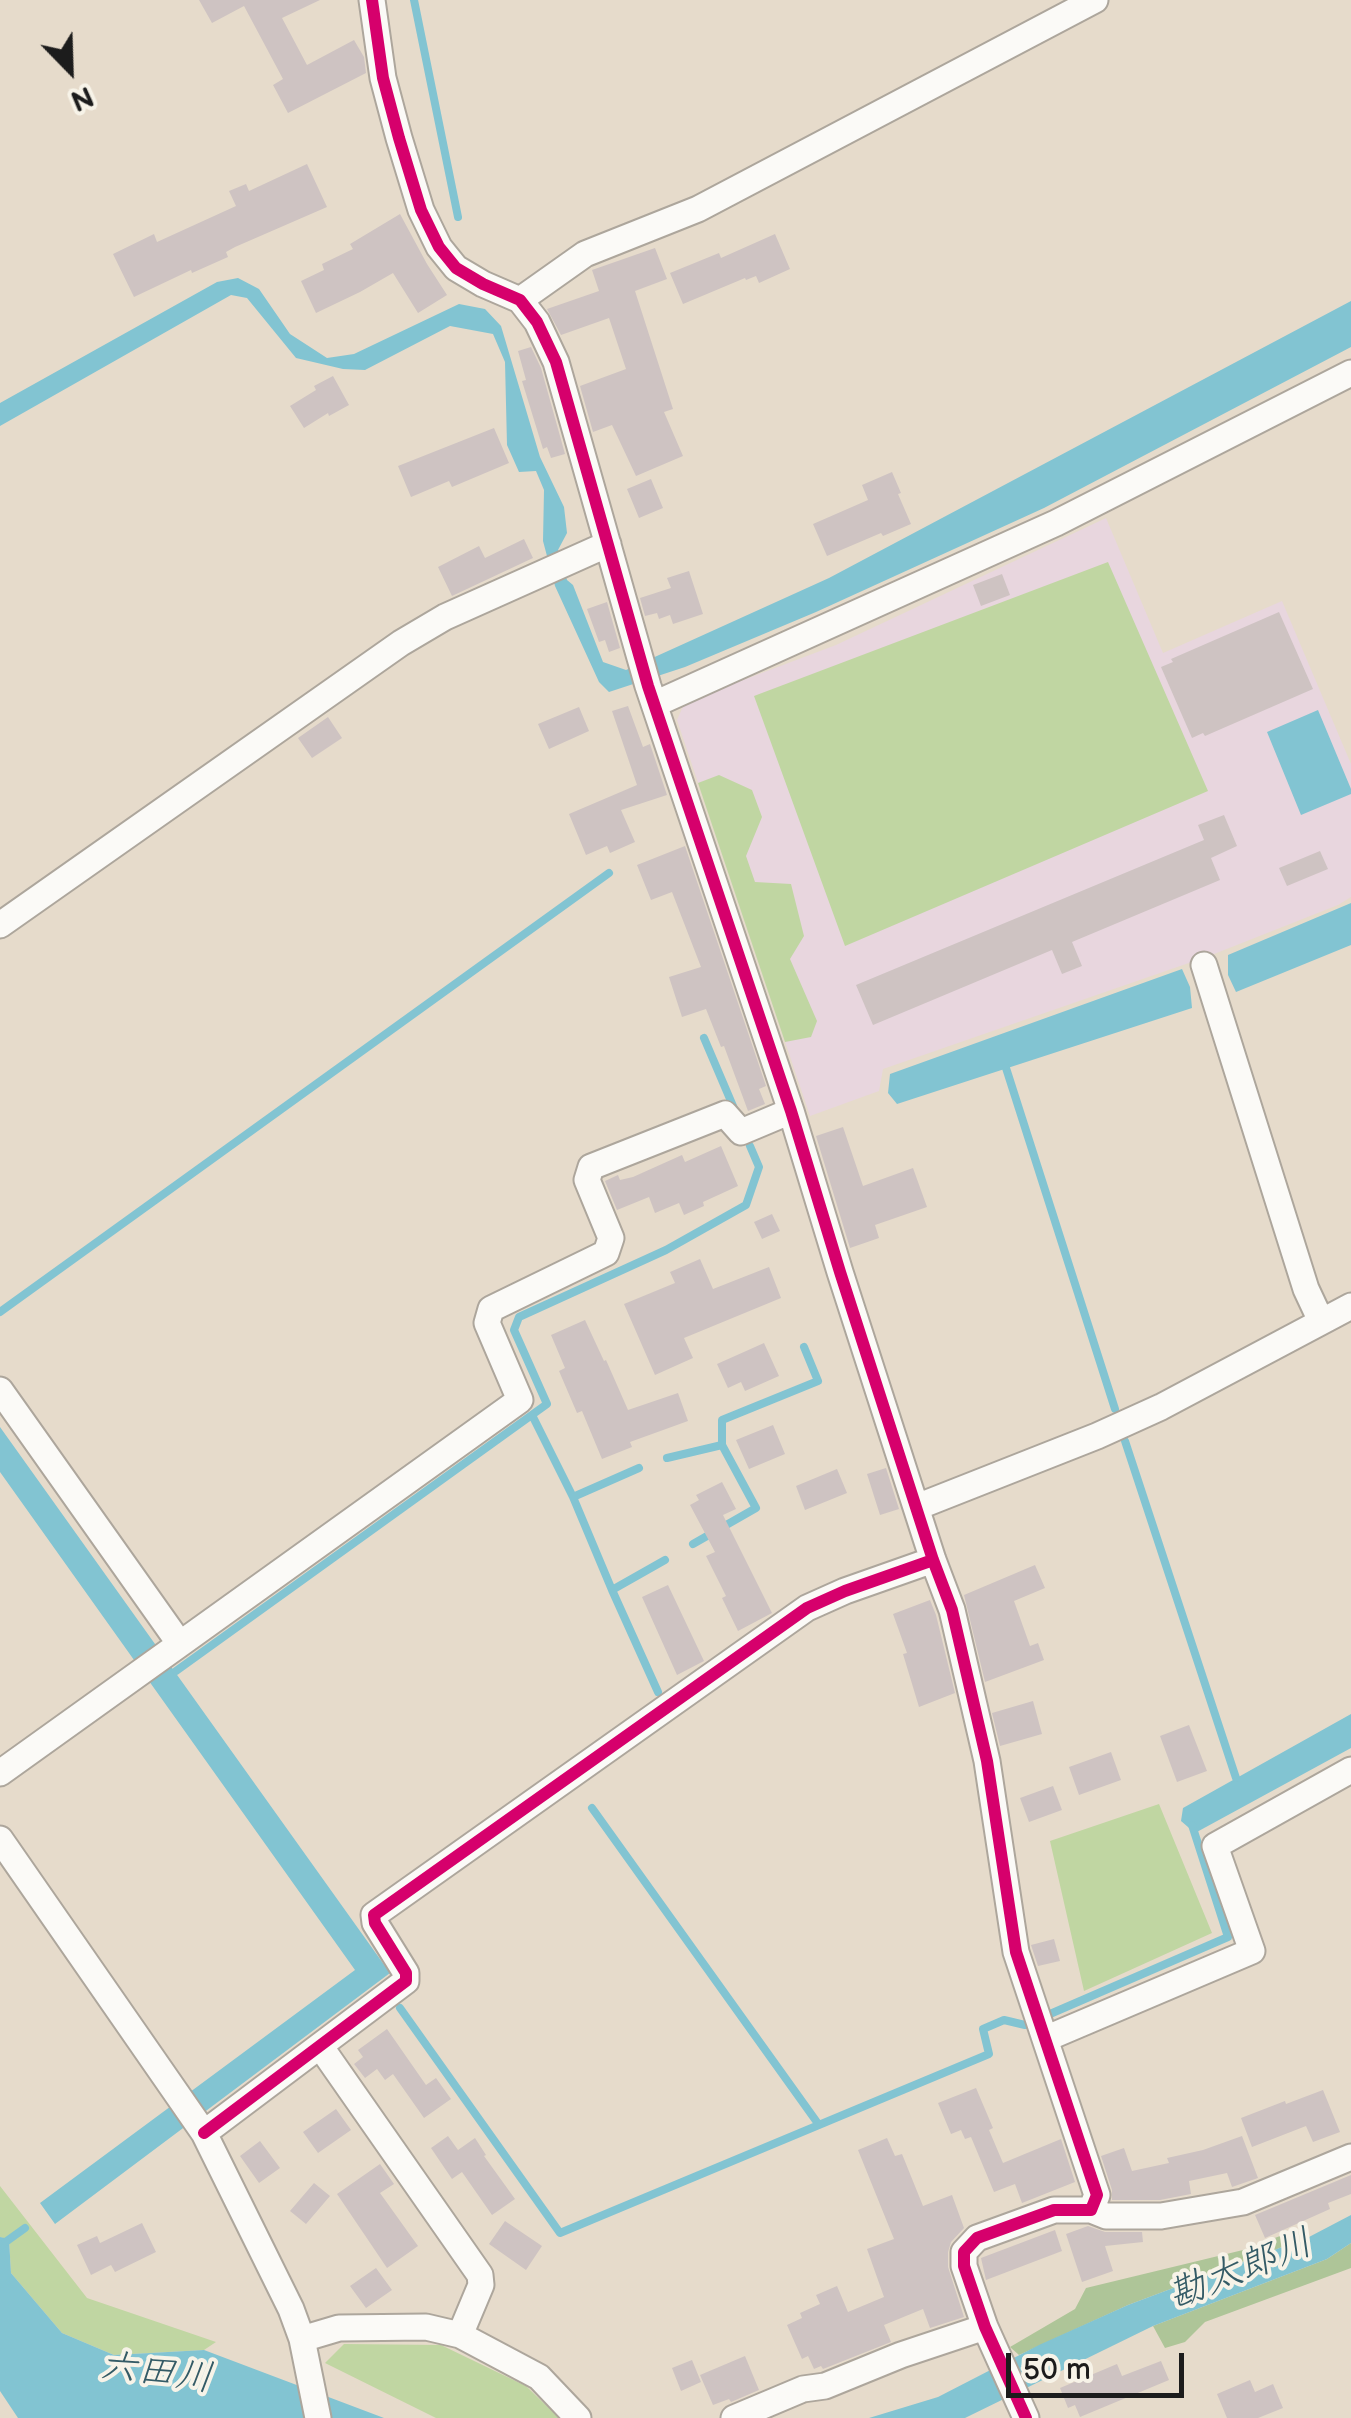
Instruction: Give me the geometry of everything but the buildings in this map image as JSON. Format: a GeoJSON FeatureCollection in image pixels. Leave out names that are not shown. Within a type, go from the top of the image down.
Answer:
{"type":"FeatureCollection","features":[{"type":"Feature","properties":{"kind":"street"},"geometry":{"type":"LineString","coordinates":[[372,0],[382,78],[427,222],[456,268],[520,300],[556,362],[652,695],[952,1610],[987,1761],[1016,1952],[1097,2195],[1090,2210]]}},
{"type":"Feature","properties":{"kind":"street"},"geometry":{"type":"LineString","coordinates":[[520,300],[585,254],[698,209],[1095,0]]}},
{"type":"Feature","properties":{"kind":"street"},"geometry":{"type":"LineString","coordinates":[[652,695],[1056,523],[1351,373]]}},
{"type":"Feature","properties":{"kind":"street"},"geometry":{"type":"LineString","coordinates":[[0,925],[401,643],[444,617],[608,544]]}},
{"type":"Feature","properties":{"kind":"street"},"geometry":{"type":"LineString","coordinates":[[1204,965],[1306,1289],[1321,1321]]}},
{"type":"Feature","properties":{"kind":"street"},"geometry":{"type":"LineString","coordinates":[[0,1772],[520,1400],[487,1323],[492,1309],[606,1253],[610,1238],[587,1180],[591,1167],[726,1114],[741,1132],[791,1111]]}},
{"type":"Feature","properties":{"kind":"street"},"geometry":{"type":"LineString","coordinates":[[916,1507],[1113,1429],[1350,1309]]}},
{"type":"Feature","properties":{"kind":"street"},"geometry":{"type":"LineString","coordinates":[[0,1390],[174,1649]]}},
{"type":"Feature","properties":{"kind":"street"},"geometry":{"type":"LineString","coordinates":[[202,2129],[406,1982],[406,1974],[374,1916],[807,1608],[933,1560]]}},
{"type":"Feature","properties":{"kind":"street"},"geometry":{"type":"LineString","coordinates":[[1045,2039],[1252,1951],[1215,1846],[1351,1770]]}},
{"type":"Feature","properties":{"kind":"street"},"geometry":{"type":"LineString","coordinates":[[0,1839],[202,2129],[291,2310],[304,2348],[318,2418]]}},
{"type":"Feature","properties":{"kind":"street"},"geometry":{"type":"LineString","coordinates":[[320,2046],[480,2275],[481,2285],[460,2335]]}},
{"type":"Feature","properties":{"kind":"street"},"geometry":{"type":"LineString","coordinates":[[1022,2411],[985,2327],[964,2266],[964,2252],[977,2238],[1054,2210],[1090,2210],[1106,2216],[1161,2216],[1243,2202],[1351,2157]]}},
{"type":"Feature","properties":{"kind":"street"},"geometry":{"type":"LineString","coordinates":[[734,2418],[803,2389],[825,2386],[901,2354],[985,2327]]}},
{"type":"Feature","properties":{"kind":"street"},"geometry":{"type":"LineString","coordinates":[[304,2348],[339,2328],[426,2328],[460,2335],[538,2377],[578,2418]]}},
{"type":"Feature","properties":{"kind":"shaded area"},"geometry":{"type":"Polygon","coordinates":[[[1106,518],[1163,653],[1282,601],[1351,764],[1351,897],[1209,956],[883,1069],[879,1091],[810,1116],[677,720],[685,702],[836,645],[1106,518]]]}},
{"type":"Feature","properties":{"kind":"green space"},"geometry":{"type":"Polygon","coordinates":[[[1108,562],[1208,791],[845,946],[754,696],[1108,562]]]}},
{"type":"Feature","properties":{"kind":"green space"},"geometry":{"type":"Polygon","coordinates":[[[719,775],[752,790],[762,817],[746,856],[755,882],[791,884],[804,936],[790,959],[817,1021],[811,1037],[785,1042],[698,783],[719,775]]]}},
{"type":"Feature","properties":{"kind":"green space"},"geometry":{"type":"Polygon","coordinates":[[[1159,1804],[1212,1933],[1084,1991],[1050,1841],[1159,1804]]]}},
{"type":"Feature","properties":{"kind":"green space"},"geometry":{"type":"Polygon","coordinates":[[[0,2186],[87,2298],[216,2342],[204,2350],[114,2355],[62,2333],[11,2273],[9,2240],[0,2237],[0,2186]]]}},
{"type":"Feature","properties":{"kind":"green space"},"geometry":{"type":"Polygon","coordinates":[[[1296,2230],[1309,2237],[1128,2305],[1019,2355],[1010,2347],[1075,2309],[1086,2288],[1243,2250],[1296,2230]]]}},
{"type":"Feature","properties":{"kind":"green space"},"geometry":{"type":"Polygon","coordinates":[[[1351,2243],[1351,2268],[1205,2322],[1185,2342],[1165,2348],[1153,2326],[1327,2259],[1351,2243]]]}},
{"type":"Feature","properties":{"kind":"green space"},"geometry":{"type":"Polygon","coordinates":[[[344,2344],[441,2345],[526,2386],[559,2418],[436,2418],[325,2363],[344,2344]]]}},
{"type":"Feature","properties":{"kind":"water"},"geometry":{"type":"Polygon","coordinates":[[[238,278],[259,289],[290,334],[327,358],[354,354],[459,304],[485,309],[501,326],[540,457],[564,507],[567,533],[558,550],[567,580],[573,585],[603,662],[626,670],[829,578],[1351,301],[1351,347],[1044,508],[816,612],[685,667],[609,692],[599,682],[555,586],[543,541],[544,490],[536,471],[519,472],[507,445],[505,362],[493,334],[450,326],[365,370],[343,369],[296,358],[247,298],[231,295],[0,426],[0,403],[217,282],[238,278]]]}},
{"type":"Feature","properties":{"kind":"water"},"geometry":{"type":"Polygon","coordinates":[[[1318,710],[1351,794],[1301,815],[1267,732],[1318,710]]]}},
{"type":"Feature","properties":{"kind":"water"},"geometry":{"type":"Polygon","coordinates":[[[1351,903],[1351,945],[1236,992],[1228,975],[1228,955],[1351,903]]]}},
{"type":"Feature","properties":{"kind":"water"},"geometry":{"type":"Polygon","coordinates":[[[1182,969],[1190,987],[1192,1008],[897,1104],[888,1093],[890,1074],[1182,969]]]}},
{"type":"Feature","properties":{"kind":"water"},"geometry":{"type":"Polygon","coordinates":[[[0,1427],[390,1973],[55,2224],[40,2203],[355,1970],[0,1472],[0,1427]]]}},
{"type":"Feature","properties":{"kind":"water"},"geometry":{"type":"Polygon","coordinates":[[[1351,1714],[1351,1748],[1195,1833],[1181,1821],[1183,1808],[1351,1714]]]}},
{"type":"Feature","properties":{"kind":"water","name":"勘太郎川"},"geometry":{"type":"Polygon","coordinates":[[[1351,2215],[1351,2243],[1327,2259],[1153,2326],[965,2418],[869,2418],[938,2397],[1128,2305],[1309,2237],[1351,2215]]]}},
{"type":"Feature","properties":{"kind":"water","name":"六田川"},"geometry":{"type":"Polygon","coordinates":[[[0,2237],[9,2239],[11,2273],[62,2333],[114,2355],[204,2350],[384,2418],[18,2418],[0,2391],[0,2237]]]}},
{"type":"Feature","properties":{"kind":"waterway"},"geometry":{"type":"LineString","coordinates":[[414,0],[458,217]]}},
{"type":"Feature","properties":{"kind":"waterway"},"geometry":{"type":"LineString","coordinates":[[0,1312],[609,873]]}},
{"type":"Feature","properties":{"kind":"waterway"},"geometry":{"type":"LineString","coordinates":[[704,1038],[736,1113]]}},
{"type":"Feature","properties":{"kind":"waterway"},"geometry":{"type":"LineString","coordinates":[[1006,1068],[1115,1409]]}},
{"type":"Feature","properties":{"kind":"waterway"},"geometry":{"type":"LineString","coordinates":[[176,1671],[547,1404],[514,1330],[519,1317],[666,1250],[746,1205],[759,1167],[750,1146]]}},
{"type":"Feature","properties":{"kind":"waterway"},"geometry":{"type":"LineString","coordinates":[[693,1544],[756,1508],[722,1445],[722,1420],[818,1381],[804,1347]]}},
{"type":"Feature","properties":{"kind":"waterway"},"geometry":{"type":"LineString","coordinates":[[532,1415],[573,1497],[658,1692]]}},
{"type":"Feature","properties":{"kind":"waterway"},"geometry":{"type":"LineString","coordinates":[[1125,1441],[1236,1778]]}},
{"type":"Feature","properties":{"kind":"waterway"},"geometry":{"type":"LineString","coordinates":[[667,1458],[722,1445]]}},
{"type":"Feature","properties":{"kind":"waterway"},"geometry":{"type":"LineString","coordinates":[[573,1497],[639,1468]]}},
{"type":"Feature","properties":{"kind":"waterway"},"geometry":{"type":"LineString","coordinates":[[612,1590],[665,1560]]}},
{"type":"Feature","properties":{"kind":"waterway"},"geometry":{"type":"LineString","coordinates":[[592,1808],[819,2125]]}},
{"type":"Feature","properties":{"kind":"waterway"},"geometry":{"type":"LineString","coordinates":[[1050,2014],[1228,1937],[1192,1825]]}},
{"type":"Feature","properties":{"kind":"waterway"},"geometry":{"type":"LineString","coordinates":[[400,2008],[560,2233],[989,2054],[983,2029],[1004,2020],[1025,2025]]}},
{"type":"Feature","properties":{"kind":"waterway"},"geometry":{"type":"LineString","coordinates":[[0,2246],[25,2228]]}},
{"type":"Feature","properties":{"kind":"cycle path"},"geometry":{"type":"LineString","coordinates":[[372,0],[383,78],[399,138],[421,210],[439,247],[456,268],[520,300],[537,322],[556,362],[648,686],[791,1111],[952,1610],[987,1761],[1016,1952],[1097,2195],[1091,2210],[1054,2210],[977,2238],[964,2252],[964,2266],[985,2327],[1026,2418]]}},
{"type":"Feature","properties":{"kind":"cycle path"},"geometry":{"type":"LineString","coordinates":[[204,2133],[406,1981],[406,1973],[374,1915],[807,1608],[933,1560]]}}]}
